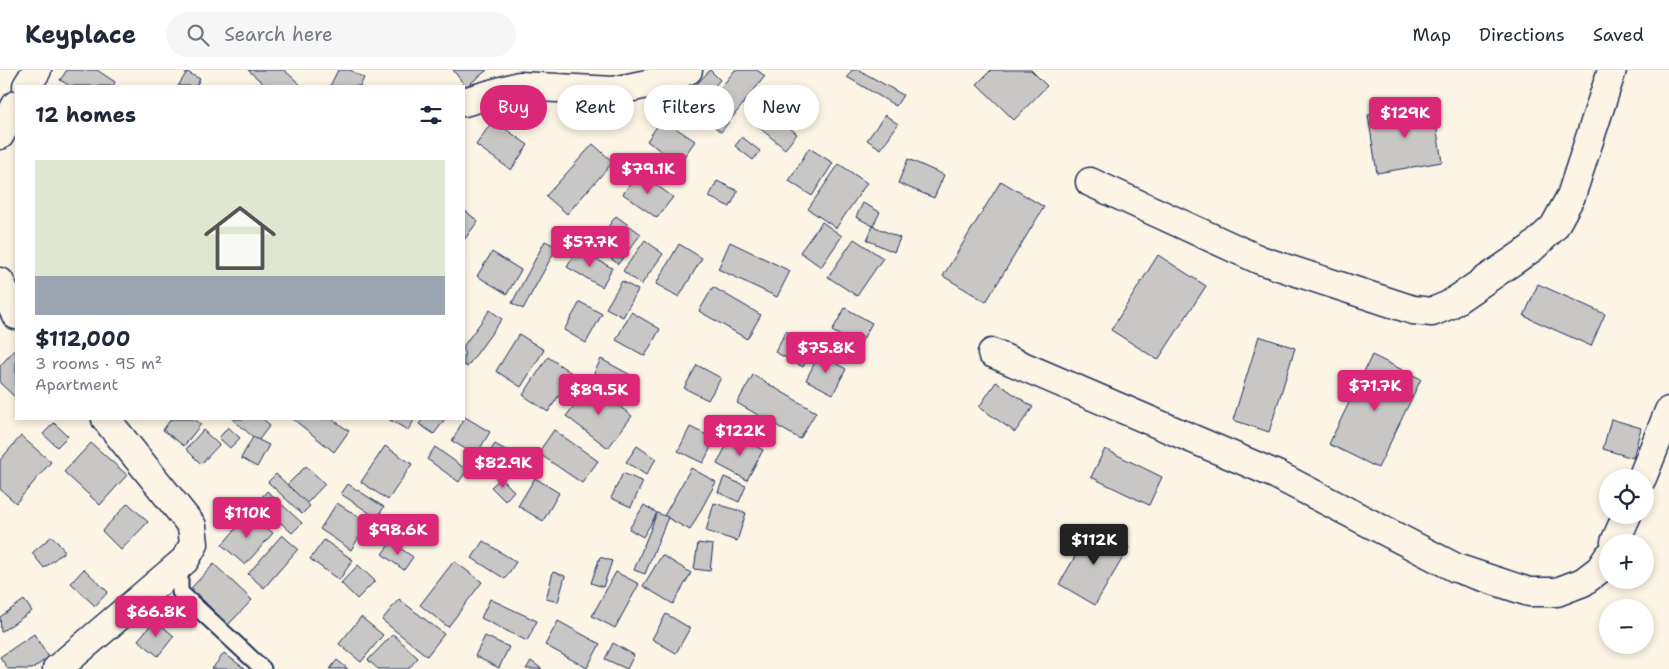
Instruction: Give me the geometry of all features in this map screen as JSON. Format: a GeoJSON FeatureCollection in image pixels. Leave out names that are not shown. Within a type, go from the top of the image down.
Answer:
{"type":"FeatureCollection","features":[{"type":"Feature","properties":{"kind":"street"},"geometry":{"type":"LineString","coordinates":[[28,85],[37,70]]}},
{"type":"Feature","properties":{"kind":"street"},"geometry":{"type":"LineString","coordinates":[[465,102],[519,86],[607,80],[666,80],[688,70]]}},
{"type":"Feature","properties":{"kind":"street"},"geometry":{"type":"LineString","coordinates":[[1090,182],[1260,260],[1413,310],[1432,312],[1449,304],[1532,248],[1554,227],[1571,196],[1612,70]]}},
{"type":"Feature","properties":{"kind":"street"},"geometry":{"type":"LineString","coordinates":[[4,133],[15,107]]}},
{"type":"Feature","properties":{"kind":"street"},"geometry":{"type":"LineString","coordinates":[[0,282],[15,313]]}},
{"type":"Feature","properties":{"kind":"street"},"geometry":{"type":"LineString","coordinates":[[992,353],[1277,475],[1456,568],[1529,592],[1557,592],[1583,582],[1599,570]]}},
{"type":"Feature","properties":{"kind":"street"},"geometry":{"type":"LineString","coordinates":[[1646,469],[1669,411]]}},
{"type":"Feature","properties":{"kind":"street"},"geometry":{"type":"LineString","coordinates":[[57,669],[185,560],[194,544],[192,526],[107,420]]}},
{"type":"Feature","properties":{"kind":"lane"},"geometry":{"type":"LineString","coordinates":[[185,560],[180,577],[180,592],[264,669]]}},
{"type":"Feature","properties":{"kind":"building"},"geometry":{"type":"Polygon","coordinates":[[[67,70],[97,70],[115,82],[114,85],[68,85],[60,80],[67,70]]]}},
{"type":"Feature","properties":{"kind":"building"},"geometry":{"type":"Polygon","coordinates":[[[248,70],[284,70],[301,85],[265,85],[248,70]]]}},
{"type":"Feature","properties":{"kind":"building"},"geometry":{"type":"Polygon","coordinates":[[[338,70],[350,70],[364,78],[360,85],[330,85],[338,70]]]}},
{"type":"Feature","properties":{"kind":"building"},"geometry":{"type":"Polygon","coordinates":[[[453,70],[487,70],[466,87],[453,70]]]}},
{"type":"Feature","properties":{"kind":"building"},"geometry":{"type":"Polygon","coordinates":[[[710,70],[720,80],[715,85],[696,85],[710,70]]]}},
{"type":"Feature","properties":{"kind":"building"},"geometry":{"type":"Polygon","coordinates":[[[735,70],[757,70],[765,76],[758,85],[744,85],[744,103],[734,115],[734,85],[723,85],[735,70]]]}},
{"type":"Feature","properties":{"kind":"building"},"geometry":{"type":"Polygon","coordinates":[[[852,70],[859,70],[903,95],[896,106],[847,77],[852,70]]]}},
{"type":"Feature","properties":{"kind":"building"},"geometry":{"type":"Polygon","coordinates":[[[991,70],[1031,70],[1047,86],[1014,120],[977,84],[991,70]]]}},
{"type":"Feature","properties":{"kind":"building"},"geometry":{"type":"Polygon","coordinates":[[[187,72],[200,79],[197,85],[179,85],[187,72]]]}},
{"type":"Feature","properties":{"kind":"building"},"geometry":{"type":"Polygon","coordinates":[[[1433,105],[1442,162],[1377,173],[1368,115],[1433,105]]]}},
{"type":"Feature","properties":{"kind":"building"},"geometry":{"type":"Polygon","coordinates":[[[885,115],[898,124],[881,149],[867,140],[885,115]]]}},
{"type":"Feature","properties":{"kind":"building"},"geometry":{"type":"Polygon","coordinates":[[[486,130],[507,130],[528,145],[511,170],[476,145],[486,130]]]}},
{"type":"Feature","properties":{"kind":"building"},"geometry":{"type":"Polygon","coordinates":[[[654,130],[678,130],[695,141],[679,164],[647,141],[654,130]]]}},
{"type":"Feature","properties":{"kind":"building"},"geometry":{"type":"Polygon","coordinates":[[[762,130],[792,130],[797,134],[785,149],[762,130]]]}},
{"type":"Feature","properties":{"kind":"building"},"geometry":{"type":"Polygon","coordinates":[[[742,137],[760,151],[753,160],[735,146],[742,137]]]}},
{"type":"Feature","properties":{"kind":"building"},"geometry":{"type":"Polygon","coordinates":[[[593,144],[613,162],[567,214],[546,196],[593,144]]]}},
{"type":"Feature","properties":{"kind":"building"},"geometry":{"type":"Polygon","coordinates":[[[809,148],[833,163],[812,196],[789,181],[809,148]]]}},
{"type":"Feature","properties":{"kind":"building"},"geometry":{"type":"Polygon","coordinates":[[[908,159],[944,175],[934,198],[898,183],[908,159]]]}},
{"type":"Feature","properties":{"kind":"building"},"geometry":{"type":"Polygon","coordinates":[[[839,164],[867,183],[836,228],[808,209],[839,164]]]}},
{"type":"Feature","properties":{"kind":"building"},"geometry":{"type":"Polygon","coordinates":[[[638,172],[673,197],[657,218],[623,194],[638,172]]]}},
{"type":"Feature","properties":{"kind":"building"},"geometry":{"type":"Polygon","coordinates":[[[717,181],[738,191],[730,207],[709,197],[717,181]]]}},
{"type":"Feature","properties":{"kind":"building"},"geometry":{"type":"Polygon","coordinates":[[[1001,181],[1044,207],[986,302],[943,276],[1001,181]]]}},
{"type":"Feature","properties":{"kind":"building"},"geometry":{"type":"Polygon","coordinates":[[[863,203],[880,212],[873,226],[856,217],[863,203]]]}},
{"type":"Feature","properties":{"kind":"building"},"geometry":{"type":"Polygon","coordinates":[[[465,211],[478,221],[465,239],[465,211]]]}},
{"type":"Feature","properties":{"kind":"building"},"geometry":{"type":"Polygon","coordinates":[[[616,216],[641,234],[618,264],[594,246],[616,216]]]}},
{"type":"Feature","properties":{"kind":"building"},"geometry":{"type":"Polygon","coordinates":[[[822,222],[842,236],[821,267],[800,252],[822,222]]]}},
{"type":"Feature","properties":{"kind":"building"},"geometry":{"type":"Polygon","coordinates":[[[873,226],[900,238],[894,252],[867,240],[873,226]]]}},
{"type":"Feature","properties":{"kind":"building"},"geometry":{"type":"Polygon","coordinates":[[[854,239],[883,258],[857,296],[828,277],[854,239]]]}},
{"type":"Feature","properties":{"kind":"building"},"geometry":{"type":"Polygon","coordinates":[[[645,240],[663,254],[641,285],[623,271],[645,240]]]}},
{"type":"Feature","properties":{"kind":"building"},"geometry":{"type":"Polygon","coordinates":[[[545,241],[557,247],[523,309],[512,303],[545,241]]]}},
{"type":"Feature","properties":{"kind":"building"},"geometry":{"type":"Polygon","coordinates":[[[730,242],[790,271],[777,297],[718,269],[730,242]]]}},
{"type":"Feature","properties":{"kind":"building"},"geometry":{"type":"Polygon","coordinates":[[[679,244],[702,258],[679,297],[656,284],[679,244]]]}},
{"type":"Feature","properties":{"kind":"building"},"geometry":{"type":"Polygon","coordinates":[[[578,249],[612,268],[602,287],[567,267],[578,249]]]}},
{"type":"Feature","properties":{"kind":"building"},"geometry":{"type":"Polygon","coordinates":[[[492,252],[521,270],[507,294],[477,276],[492,252]]]}},
{"type":"Feature","properties":{"kind":"building"},"geometry":{"type":"Polygon","coordinates":[[[1158,255],[1206,286],[1158,360],[1111,330],[1158,255]]]}},
{"type":"Feature","properties":{"kind":"building"},"geometry":{"type":"Polygon","coordinates":[[[622,281],[638,290],[623,317],[606,308],[622,281]]]}},
{"type":"Feature","properties":{"kind":"building"},"geometry":{"type":"Polygon","coordinates":[[[1538,284],[1605,314],[1591,346],[1524,316],[1538,284]]]}},
{"type":"Feature","properties":{"kind":"building"},"geometry":{"type":"Polygon","coordinates":[[[713,287],[761,315],[747,339],[699,311],[713,287]]]}},
{"type":"Feature","properties":{"kind":"building"},"geometry":{"type":"Polygon","coordinates":[[[580,302],[602,314],[586,343],[564,330],[580,302]]]}},
{"type":"Feature","properties":{"kind":"building"},"geometry":{"type":"Polygon","coordinates":[[[845,308],[872,323],[859,346],[832,331],[845,308]]]}},
{"type":"Feature","properties":{"kind":"building"},"geometry":{"type":"Polygon","coordinates":[[[490,310],[502,319],[467,367],[465,366],[465,344],[490,310]]]}},
{"type":"Feature","properties":{"kind":"building"},"geometry":{"type":"Polygon","coordinates":[[[631,312],[660,329],[645,356],[616,340],[631,312]]]}},
{"type":"Feature","properties":{"kind":"building"},"geometry":{"type":"Polygon","coordinates":[[[786,331],[815,346],[803,367],[775,352],[786,331]]]}},
{"type":"Feature","properties":{"kind":"building"},"geometry":{"type":"Polygon","coordinates":[[[519,334],[544,350],[521,387],[496,371],[519,334]]]}},
{"type":"Feature","properties":{"kind":"building"},"geometry":{"type":"Polygon","coordinates":[[[1259,336],[1295,348],[1269,432],[1233,420],[1259,336]]]}},
{"type":"Feature","properties":{"kind":"building"},"geometry":{"type":"Polygon","coordinates":[[[15,349],[15,397],[0,383],[0,366],[15,349]]]}},
{"type":"Feature","properties":{"kind":"building"},"geometry":{"type":"Polygon","coordinates":[[[819,354],[846,369],[833,394],[806,380],[819,354]]]}},
{"type":"Feature","properties":{"kind":"building"},"geometry":{"type":"Polygon","coordinates":[[[1372,355],[1421,379],[1378,468],[1329,444],[1372,355]]]}},
{"type":"Feature","properties":{"kind":"building"},"geometry":{"type":"Polygon","coordinates":[[[548,357],[573,374],[548,412],[523,395],[548,357]]]}},
{"type":"Feature","properties":{"kind":"building"},"geometry":{"type":"Polygon","coordinates":[[[601,359],[638,379],[630,392],[594,373],[601,359]]]}},
{"type":"Feature","properties":{"kind":"building"},"geometry":{"type":"Polygon","coordinates":[[[697,365],[721,378],[708,400],[684,388],[697,365]]]}},
{"type":"Feature","properties":{"kind":"building"},"geometry":{"type":"Polygon","coordinates":[[[753,375],[816,412],[800,439],[737,403],[753,375]]]}},
{"type":"Feature","properties":{"kind":"building"},"geometry":{"type":"Polygon","coordinates":[[[996,382],[1033,407],[1015,432],[979,407],[996,382]]]}},
{"type":"Feature","properties":{"kind":"building"},"geometry":{"type":"Polygon","coordinates":[[[591,384],[632,416],[608,448],[566,416],[591,384]]]}},
{"type":"Feature","properties":{"kind":"building"},"geometry":{"type":"Polygon","coordinates":[[[465,417],[490,432],[476,455],[452,441],[465,417]]]}},
{"type":"Feature","properties":{"kind":"building"},"geometry":{"type":"Polygon","coordinates":[[[1611,419],[1641,428],[1633,458],[1603,449],[1611,419]]]}},
{"type":"Feature","properties":{"kind":"building"},"geometry":{"type":"Polygon","coordinates":[[[170,420],[195,420],[201,424],[184,446],[163,430],[170,420]]]}},
{"type":"Feature","properties":{"kind":"building"},"geometry":{"type":"Polygon","coordinates":[[[233,420],[264,420],[270,425],[258,441],[233,420]]]}},
{"type":"Feature","properties":{"kind":"building"},"geometry":{"type":"Polygon","coordinates":[[[294,420],[333,420],[349,431],[334,452],[294,420]]]}},
{"type":"Feature","properties":{"kind":"building"},"geometry":{"type":"Polygon","coordinates":[[[390,420],[414,420],[408,430],[390,420]]]}},
{"type":"Feature","properties":{"kind":"building"},"geometry":{"type":"Polygon","coordinates":[[[422,420],[444,420],[434,434],[419,424],[422,420]]]}},
{"type":"Feature","properties":{"kind":"building"},"geometry":{"type":"Polygon","coordinates":[[[54,423],[68,436],[57,447],[43,434],[54,423]]]}},
{"type":"Feature","properties":{"kind":"building"},"geometry":{"type":"Polygon","coordinates":[[[228,427],[240,438],[230,448],[219,438],[228,427]]]}},
{"type":"Feature","properties":{"kind":"building"},"geometry":{"type":"Polygon","coordinates":[[[690,427],[715,439],[703,463],[678,451],[690,427]]]}},
{"type":"Feature","properties":{"kind":"building"},"geometry":{"type":"Polygon","coordinates":[[[203,430],[219,445],[201,464],[186,449],[203,430]]]}},
{"type":"Feature","properties":{"kind":"building"},"geometry":{"type":"Polygon","coordinates":[[[554,430],[598,461],[582,483],[538,453],[554,430]]]}},
{"type":"Feature","properties":{"kind":"building"},"geometry":{"type":"Polygon","coordinates":[[[732,434],[763,450],[747,480],[717,464],[732,434]]]}},
{"type":"Feature","properties":{"kind":"building"},"geometry":{"type":"Polygon","coordinates":[[[21,436],[51,462],[16,503],[0,489],[0,460],[21,436]]]}},
{"type":"Feature","properties":{"kind":"building"},"geometry":{"type":"Polygon","coordinates":[[[253,437],[269,445],[257,467],[241,458],[253,437]]]}},
{"type":"Feature","properties":{"kind":"building"},"geometry":{"type":"Polygon","coordinates":[[[91,443],[127,475],[100,505],[64,472],[91,443]]]}},
{"type":"Feature","properties":{"kind":"building"},"geometry":{"type":"Polygon","coordinates":[[[495,444],[520,458],[510,474],[485,459],[495,444]]]}},
{"type":"Feature","properties":{"kind":"building"},"geometry":{"type":"Polygon","coordinates":[[[385,446],[412,464],[388,500],[361,482],[385,446]]]}},
{"type":"Feature","properties":{"kind":"building"},"geometry":{"type":"Polygon","coordinates":[[[637,446],[656,459],[646,475],[626,462],[637,446]]]}},
{"type":"Feature","properties":{"kind":"building"},"geometry":{"type":"Polygon","coordinates":[[[435,447],[467,470],[459,482],[427,459],[435,447]]]}},
{"type":"Feature","properties":{"kind":"building"},"geometry":{"type":"Polygon","coordinates":[[[1105,449],[1162,477],[1149,505],[1091,477],[1105,449]]]}},
{"type":"Feature","properties":{"kind":"building"},"geometry":{"type":"Polygon","coordinates":[[[306,466],[325,484],[306,504],[287,485],[306,466]]]}},
{"type":"Feature","properties":{"kind":"building"},"geometry":{"type":"Polygon","coordinates":[[[691,468],[716,482],[690,530],[664,516],[691,468]]]}},
{"type":"Feature","properties":{"kind":"building"},"geometry":{"type":"Polygon","coordinates":[[[623,473],[643,482],[631,507],[611,498],[623,473]]]}},
{"type":"Feature","properties":{"kind":"building"},"geometry":{"type":"Polygon","coordinates":[[[276,474],[310,506],[302,514],[268,482],[276,474]]]}},
{"type":"Feature","properties":{"kind":"building"},"geometry":{"type":"Polygon","coordinates":[[[724,477],[746,486],[739,502],[718,492],[724,477]]]}},
{"type":"Feature","properties":{"kind":"building"},"geometry":{"type":"Polygon","coordinates":[[[501,478],[514,491],[505,501],[491,487],[501,478]]]}},
{"type":"Feature","properties":{"kind":"building"},"geometry":{"type":"Polygon","coordinates":[[[535,478],[559,493],[543,521],[518,506],[535,478]]]}},
{"type":"Feature","properties":{"kind":"building"},"geometry":{"type":"Polygon","coordinates":[[[348,484],[384,507],[377,518],[341,494],[348,484]]]}},
{"type":"Feature","properties":{"kind":"building"},"geometry":{"type":"Polygon","coordinates":[[[267,491],[302,523],[292,533],[258,502],[267,491]]]}},
{"type":"Feature","properties":{"kind":"building"},"geometry":{"type":"Polygon","coordinates":[[[128,503],[148,522],[121,550],[102,531],[128,503]]]}},
{"type":"Feature","properties":{"kind":"building"},"geometry":{"type":"Polygon","coordinates":[[[337,503],[368,523],[351,550],[320,529],[337,503]]]}},
{"type":"Feature","properties":{"kind":"building"},"geometry":{"type":"Polygon","coordinates":[[[714,503],[746,513],[737,541],[706,531],[714,503]]]}},
{"type":"Feature","properties":{"kind":"building"},"geometry":{"type":"Polygon","coordinates":[[[644,505],[657,513],[643,537],[629,529],[644,505]]]}},
{"type":"Feature","properties":{"kind":"building"},"geometry":{"type":"Polygon","coordinates":[[[249,513],[273,533],[245,565],[222,545],[249,513]]]}},
{"type":"Feature","properties":{"kind":"building"},"geometry":{"type":"Polygon","coordinates":[[[657,513],[668,517],[645,574],[634,570],[657,513]]]}},
{"type":"Feature","properties":{"kind":"building"},"geometry":{"type":"Polygon","coordinates":[[[1093,526],[1129,547],[1095,605],[1059,584],[1093,526]]]}},
{"type":"Feature","properties":{"kind":"building"},"geometry":{"type":"Polygon","coordinates":[[[282,535],[298,549],[264,588],[248,574],[282,535]]]}},
{"type":"Feature","properties":{"kind":"building"},"geometry":{"type":"Polygon","coordinates":[[[52,536],[65,551],[44,568],[32,553],[52,536]]]}},
{"type":"Feature","properties":{"kind":"building"},"geometry":{"type":"Polygon","coordinates":[[[324,540],[353,560],[339,580],[310,559],[324,540]]]}},
{"type":"Feature","properties":{"kind":"building"},"geometry":{"type":"Polygon","coordinates":[[[483,541],[516,562],[505,579],[472,558],[483,541]]]}},
{"type":"Feature","properties":{"kind":"building"},"geometry":{"type":"Polygon","coordinates":[[[391,542],[413,557],[404,570],[382,554],[391,542]]]}},
{"type":"Feature","properties":{"kind":"building"},"geometry":{"type":"Polygon","coordinates":[[[698,543],[713,545],[710,571],[694,569],[698,543]]]}},
{"type":"Feature","properties":{"kind":"building"},"geometry":{"type":"Polygon","coordinates":[[[662,555],[691,573],[673,604],[643,586],[662,555]]]}},
{"type":"Feature","properties":{"kind":"building"},"geometry":{"type":"Polygon","coordinates":[[[600,557],[612,561],[603,587],[591,583],[600,557]]]}},
{"type":"Feature","properties":{"kind":"building"},"geometry":{"type":"Polygon","coordinates":[[[454,561],[482,582],[448,627],[420,605],[454,561]]]}},
{"type":"Feature","properties":{"kind":"building"},"geometry":{"type":"Polygon","coordinates":[[[214,564],[252,600],[228,625],[191,588],[214,564]]]}},
{"type":"Feature","properties":{"kind":"building"},"geometry":{"type":"Polygon","coordinates":[[[358,565],[375,581],[357,599],[341,583],[358,565]]]}},
{"type":"Feature","properties":{"kind":"building"},"geometry":{"type":"Polygon","coordinates":[[[84,569],[108,592],[95,606],[71,583],[84,569]]]}},
{"type":"Feature","properties":{"kind":"building"},"geometry":{"type":"Polygon","coordinates":[[[553,572],[565,576],[558,602],[546,599],[553,572]]]}},
{"type":"Feature","properties":{"kind":"building"},"geometry":{"type":"Polygon","coordinates":[[[616,572],[639,584],[615,628],[592,616],[616,572]]]}},
{"type":"Feature","properties":{"kind":"building"},"geometry":{"type":"Polygon","coordinates":[[[399,599],[444,634],[427,656],[382,620],[399,599]]]}},
{"type":"Feature","properties":{"kind":"building"},"geometry":{"type":"Polygon","coordinates":[[[490,599],[537,621],[527,641],[481,618],[490,599]]]}},
{"type":"Feature","properties":{"kind":"building"},"geometry":{"type":"Polygon","coordinates":[[[24,600],[32,611],[1,632],[0,617],[24,600]]]}},
{"type":"Feature","properties":{"kind":"building"},"geometry":{"type":"Polygon","coordinates":[[[666,614],[690,628],[676,653],[652,639],[666,614]]]}},
{"type":"Feature","properties":{"kind":"building"},"geometry":{"type":"Polygon","coordinates":[[[361,617],[383,635],[361,662],[339,644],[361,617]]]}},
{"type":"Feature","properties":{"kind":"building"},"geometry":{"type":"Polygon","coordinates":[[[155,620],[174,636],[158,656],[138,640],[155,620]]]}},
{"type":"Feature","properties":{"kind":"building"},"geometry":{"type":"Polygon","coordinates":[[[558,621],[600,644],[587,668],[545,645],[558,621]]]}},
{"type":"Feature","properties":{"kind":"building"},"geometry":{"type":"Polygon","coordinates":[[[34,634],[49,657],[32,669],[8,669],[0,657],[34,634]]]}},
{"type":"Feature","properties":{"kind":"building"},"geometry":{"type":"Polygon","coordinates":[[[393,634],[418,658],[408,669],[378,669],[368,660],[393,634]]]}},
{"type":"Feature","properties":{"kind":"building"},"geometry":{"type":"Polygon","coordinates":[[[485,636],[509,647],[499,668],[475,656],[485,636]]]}},
{"type":"Feature","properties":{"kind":"building"},"geometry":{"type":"Polygon","coordinates":[[[613,643],[634,655],[627,669],[605,659],[613,643]]]}},
{"type":"Feature","properties":{"kind":"building"},"geometry":{"type":"Polygon","coordinates":[[[224,653],[245,669],[212,669],[224,653]]]}},
{"type":"Feature","properties":{"kind":"building"},"geometry":{"type":"Polygon","coordinates":[[[337,660],[348,669],[330,669],[337,660]]]}},
{"type":"Feature","properties":{"kind":"building"},"geometry":{"type":"Polygon","coordinates":[[[531,661],[542,669],[526,669],[531,661]]]}}]}
